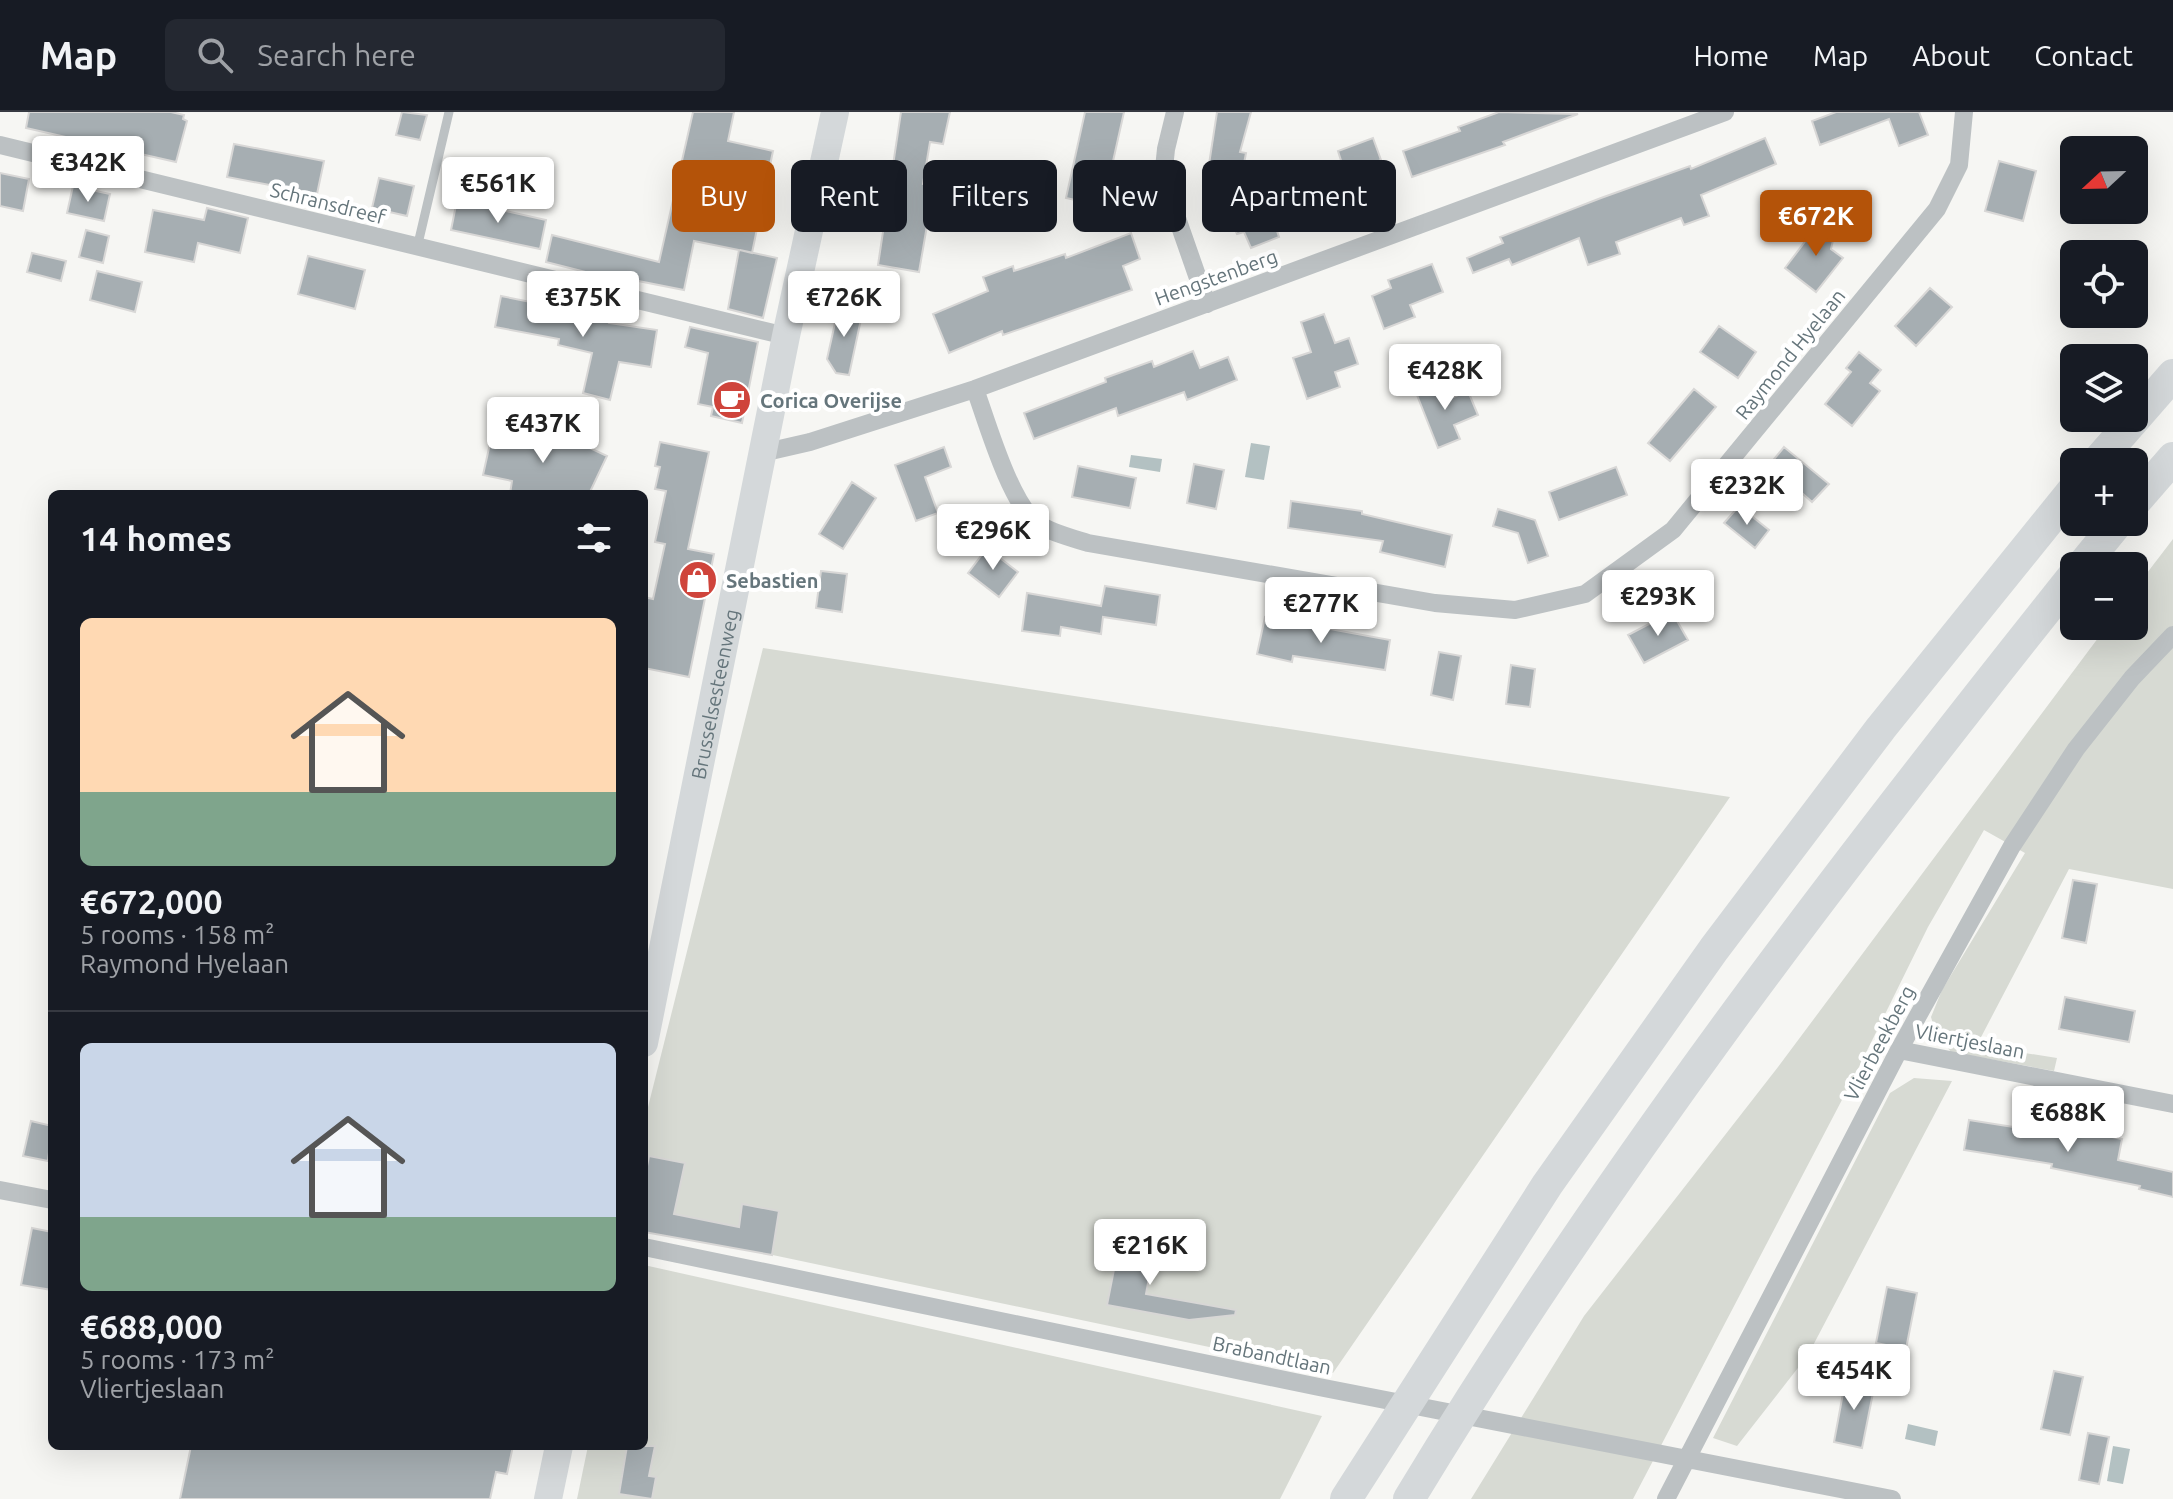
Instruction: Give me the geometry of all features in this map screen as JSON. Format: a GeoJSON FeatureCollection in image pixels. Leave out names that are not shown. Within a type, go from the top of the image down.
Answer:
{"type":"FeatureCollection","features":[{"type":"Feature","properties":{"kind":"highway"},"geometry":{"type":"LineString","coordinates":[[2109,448],[2173,375]]}},
{"type":"Feature","properties":{"kind":"highway"},"geometry":{"type":"LineString","coordinates":[[2148,487],[2173,458]]}},
{"type":"Feature","properties":{"kind":"highway"},"geometry":{"type":"LineString","coordinates":[[1346,1499],[1547,1185],[1714,949],[1881,728],[2060,506]]}},
{"type":"Feature","properties":{"kind":"highway"},"geometry":{"type":"LineString","coordinates":[[2093,552],[2107,536]]}},
{"type":"Feature","properties":{"kind":"highway"},"geometry":{"type":"LineString","coordinates":[[1409,1499],[1593,1212],[1744,1001],[1923,764],[2060,593]]}},
{"type":"Feature","properties":{"kind":"main road","name":"Brusselsesteenweg"},"geometry":{"type":"LineString","coordinates":[[648,1023],[786,336],[835,112]]}},
{"type":"Feature","properties":{"kind":"main road"},"geometry":{"type":"LineString","coordinates":[[548,1499],[558,1450]]}},
{"type":"Feature","properties":{"kind":"street"},"geometry":{"type":"LineString","coordinates":[[1175,112],[1163,178],[1207,304]]}},
{"type":"Feature","properties":{"kind":"street","name":"Hengstenberg"},"geometry":{"type":"LineString","coordinates":[[762,453],[810,442],[975,389],[1725,112]]}},
{"type":"Feature","properties":{"kind":"street","name":"Raymond Hyelaan"},"geometry":{"type":"LineString","coordinates":[[975,389],[1013,491],[1024,509],[1037,523],[1088,543],[1435,603],[1515,610],[1585,594],[1673,530],[1937,209],[1959,165],[1964,112]]}},
{"type":"Feature","properties":{"kind":"street","name":"Schransdreef"},"geometry":{"type":"LineString","coordinates":[[0,145],[786,336]]}},
{"type":"Feature","properties":{"kind":"street","name":"Vlierbeekberg"},"geometry":{"type":"LineString","coordinates":[[1666,1499],[1899,1050],[2020,833],[2076,749],[2132,678],[2173,635]]}},
{"type":"Feature","properties":{"kind":"street","name":"Vliertjeslaan"},"geometry":{"type":"LineString","coordinates":[[1899,1050],[2173,1104]]}},
{"type":"Feature","properties":{"kind":"street"},"geometry":{"type":"LineString","coordinates":[[0,1190],[48,1199]]}},
{"type":"Feature","properties":{"kind":"street","name":"Brabandtlaan"},"geometry":{"type":"LineString","coordinates":[[648,1248],[1319,1387],[1892,1499]]}},
{"type":"Feature","properties":{"kind":"lane"},"geometry":{"type":"LineString","coordinates":[[417,248],[449,112]]}},
{"type":"Feature","properties":{"kind":"shaded area"},"geometry":{"type":"Polygon","coordinates":[[[1251,443],[1270,446],[1264,480],[1245,477],[1251,443]]]}},
{"type":"Feature","properties":{"kind":"shaded area"},"geometry":{"type":"Polygon","coordinates":[[[1131,455],[1162,459],[1160,472],[1129,467],[1131,455]]]}},
{"type":"Feature","properties":{"kind":"shaded area"},"geometry":{"type":"Polygon","coordinates":[[[2173,539],[2173,889],[2069,869],[1979,1041],[2012,1051],[2057,1058],[2054,1071],[1951,1052],[1936,1034],[1931,1017],[1942,990],[2025,853],[1984,830],[1928,927],[1855,1075],[1633,1499],[1471,1499],[1584,1316],[1778,1067],[2097,640],[2148,640],[2148,572],[2173,539]]]}},
{"type":"Feature","properties":{"kind":"shaded area"},"geometry":{"type":"Polygon","coordinates":[[[763,648],[1730,797],[1333,1373],[648,1229],[648,1107],[763,648]]]}},
{"type":"Feature","properties":{"kind":"shaded area"},"geometry":{"type":"Polygon","coordinates":[[[1914,1078],[1952,1081],[1808,1355],[1737,1446],[1713,1438],[1890,1093],[1914,1078]]]}},
{"type":"Feature","properties":{"kind":"shaded area"},"geometry":{"type":"Polygon","coordinates":[[[648,1266],[1322,1416],[1280,1499],[577,1499],[587,1450],[648,1450],[648,1266]]]}},
{"type":"Feature","properties":{"kind":"shaded area"},"geometry":{"type":"Polygon","coordinates":[[[1908,1424],[1938,1431],[1935,1446],[1905,1439],[1908,1424]]]}},
{"type":"Feature","properties":{"kind":"shaded area"},"geometry":{"type":"Polygon","coordinates":[[[2113,1446],[2130,1449],[2123,1484],[2107,1481],[2113,1446]]]}},
{"type":"Feature","properties":{"kind":"building"},"geometry":{"type":"Polygon","coordinates":[[[29,112],[171,112],[184,115],[183,119],[187,121],[176,162],[26,128],[29,112]]]}},
{"type":"Feature","properties":{"kind":"building"},"geometry":{"type":"Polygon","coordinates":[[[402,112],[427,115],[420,140],[396,135],[402,112]]]}},
{"type":"Feature","properties":{"kind":"building"},"geometry":{"type":"Polygon","coordinates":[[[693,112],[734,112],[728,141],[773,151],[771,160],[682,160],[693,112]]]}},
{"type":"Feature","properties":{"kind":"building"},"geometry":{"type":"Polygon","coordinates":[[[901,112],[950,112],[943,144],[930,142],[927,160],[923,160],[923,232],[926,232],[919,272],[878,265],[883,232],[907,232],[907,160],[894,160],[901,112]]]}},
{"type":"Feature","properties":{"kind":"building"},"geometry":{"type":"Polygon","coordinates":[[[1085,112],[1124,112],[1113,160],[1074,160],[1085,112]]]}},
{"type":"Feature","properties":{"kind":"building"},"geometry":{"type":"Polygon","coordinates":[[[1217,112],[1251,112],[1240,152],[1246,153],[1245,160],[1210,160],[1217,112]]]}},
{"type":"Feature","properties":{"kind":"building"},"geometry":{"type":"Polygon","coordinates":[[[1499,112],[1578,114],[1503,142],[1505,145],[1412,177],[1403,151],[1460,131],[1458,127],[1499,112]]]}},
{"type":"Feature","properties":{"kind":"building"},"geometry":{"type":"Polygon","coordinates":[[[1836,112],[1919,112],[1928,135],[1899,146],[1889,119],[1820,145],[1812,121],[1836,112]]]}},
{"type":"Feature","properties":{"kind":"building"},"geometry":{"type":"Polygon","coordinates":[[[1373,138],[1381,160],[1341,160],[1338,151],[1373,138]]]}},
{"type":"Feature","properties":{"kind":"building"},"geometry":{"type":"Polygon","coordinates":[[[1765,138],[1776,164],[1701,195],[1709,216],[1684,225],[1681,218],[1616,242],[1620,254],[1588,265],[1579,238],[1512,265],[1509,259],[1473,273],[1467,258],[1503,243],[1500,237],[1690,166],[1691,169],[1765,138]]]}},
{"type":"Feature","properties":{"kind":"building"},"geometry":{"type":"Polygon","coordinates":[[[234,144],[324,161],[317,194],[227,177],[234,144]]]}},
{"type":"Feature","properties":{"kind":"building"},"geometry":{"type":"Polygon","coordinates":[[[1999,161],[2036,171],[2023,221],[1985,211],[1999,161]]]}},
{"type":"Feature","properties":{"kind":"building"},"geometry":{"type":"Polygon","coordinates":[[[1073,166],[1073,200],[1066,198],[1073,166]]]}},
{"type":"Feature","properties":{"kind":"building"},"geometry":{"type":"Polygon","coordinates":[[[0,173],[29,179],[23,211],[0,206],[0,173]]]}},
{"type":"Feature","properties":{"kind":"building"},"geometry":{"type":"Polygon","coordinates":[[[379,178],[414,186],[407,216],[372,208],[379,178]]]}},
{"type":"Feature","properties":{"kind":"building"},"geometry":{"type":"Polygon","coordinates":[[[73,186],[110,194],[104,221],[67,213],[73,186]]]}},
{"type":"Feature","properties":{"kind":"building"},"geometry":{"type":"Polygon","coordinates":[[[457,200],[546,220],[540,249],[451,230],[457,200]]]}},
{"type":"Feature","properties":{"kind":"building"},"geometry":{"type":"Polygon","coordinates":[[[672,205],[672,232],[756,232],[752,253],[777,258],[763,318],[728,309],[739,250],[694,241],[684,290],[638,281],[637,285],[546,262],[552,235],[659,262],[672,205]]]}},
{"type":"Feature","properties":{"kind":"building"},"geometry":{"type":"Polygon","coordinates":[[[207,208],[248,218],[240,253],[198,243],[194,262],[145,252],[153,210],[204,220],[207,208]]]}},
{"type":"Feature","properties":{"kind":"building"},"geometry":{"type":"Polygon","coordinates":[[[1819,223],[1836,227],[1831,249],[1843,258],[1816,292],[1785,268],[1819,223]]]}},
{"type":"Feature","properties":{"kind":"building"},"geometry":{"type":"Polygon","coordinates":[[[86,230],[109,236],[103,263],[79,257],[86,230]]]}},
{"type":"Feature","properties":{"kind":"building"},"geometry":{"type":"Polygon","coordinates":[[[1244,232],[1277,232],[1279,237],[1251,248],[1244,232]]]}},
{"type":"Feature","properties":{"kind":"building"},"geometry":{"type":"Polygon","coordinates":[[[1131,233],[1140,259],[1123,266],[1132,290],[1003,335],[1002,331],[949,353],[933,314],[988,291],[983,277],[1013,266],[1014,271],[1065,254],[1066,258],[1131,233]]]}},
{"type":"Feature","properties":{"kind":"building"},"geometry":{"type":"Polygon","coordinates":[[[32,253],[66,261],[61,281],[27,272],[32,253]]]}},
{"type":"Feature","properties":{"kind":"building"},"geometry":{"type":"Polygon","coordinates":[[[308,256],[365,270],[355,309],[298,294],[308,256]]]}},
{"type":"Feature","properties":{"kind":"building"},"geometry":{"type":"Polygon","coordinates":[[[1432,264],[1443,292],[1410,305],[1415,317],[1384,329],[1372,296],[1391,288],[1388,280],[1432,264]]]}},
{"type":"Feature","properties":{"kind":"building"},"geometry":{"type":"Polygon","coordinates":[[[97,271],[142,282],[135,312],[90,300],[97,271]]]}},
{"type":"Feature","properties":{"kind":"building"},"geometry":{"type":"Polygon","coordinates":[[[1930,288],[1952,307],[1916,346],[1895,326],[1930,288]]]}},
{"type":"Feature","properties":{"kind":"building"},"geometry":{"type":"Polygon","coordinates":[[[501,296],[610,318],[609,323],[657,330],[651,367],[619,362],[610,400],[583,393],[592,353],[558,345],[559,339],[495,327],[501,296]]]}},
{"type":"Feature","properties":{"kind":"building"},"geometry":{"type":"Polygon","coordinates":[[[839,305],[863,310],[849,375],[836,373],[827,359],[839,305]]]}},
{"type":"Feature","properties":{"kind":"building"},"geometry":{"type":"Polygon","coordinates":[[[1324,314],[1335,343],[1349,338],[1358,364],[1335,372],[1340,387],[1307,399],[1293,358],[1311,352],[1301,322],[1324,314]]]}},
{"type":"Feature","properties":{"kind":"building"},"geometry":{"type":"Polygon","coordinates":[[[1719,326],[1756,352],[1738,378],[1700,352],[1719,326]]]}},
{"type":"Feature","properties":{"kind":"building"},"geometry":{"type":"Polygon","coordinates":[[[690,327],[758,342],[742,423],[711,416],[713,407],[698,404],[708,353],[685,347],[690,327]]]}},
{"type":"Feature","properties":{"kind":"building"},"geometry":{"type":"Polygon","coordinates":[[[1193,351],[1200,368],[1228,357],[1237,380],[1187,400],[1184,392],[1118,416],[1116,408],[1034,439],[1024,413],[1106,382],[1105,378],[1152,361],[1154,367],[1193,351]]]}},
{"type":"Feature","properties":{"kind":"building"},"geometry":{"type":"Polygon","coordinates":[[[1859,352],[1881,370],[1870,383],[1880,391],[1852,426],[1825,404],[1851,372],[1846,368],[1859,352]]]}},
{"type":"Feature","properties":{"kind":"building"},"geometry":{"type":"Polygon","coordinates":[[[1438,381],[1446,400],[1468,391],[1478,415],[1454,425],[1460,439],[1438,448],[1415,390],[1438,381]]]}},
{"type":"Feature","properties":{"kind":"building"},"geometry":{"type":"Polygon","coordinates":[[[1694,389],[1716,407],[1670,461],[1648,443],[1694,389]]]}},
{"type":"Feature","properties":{"kind":"building"},"geometry":{"type":"Polygon","coordinates":[[[493,430],[568,446],[571,439],[607,456],[591,490],[511,490],[512,481],[483,475],[493,430]]]}},
{"type":"Feature","properties":{"kind":"building"},"geometry":{"type":"Polygon","coordinates":[[[660,442],[709,452],[688,549],[714,554],[689,677],[648,669],[648,598],[653,599],[665,544],[655,542],[666,491],[655,489],[660,467],[655,466],[660,442]]]}},
{"type":"Feature","properties":{"kind":"building"},"geometry":{"type":"Polygon","coordinates":[[[944,447],[951,467],[925,477],[938,513],[916,521],[895,465],[944,447]]]}},
{"type":"Feature","properties":{"kind":"building"},"geometry":{"type":"Polygon","coordinates":[[[1784,447],[1829,484],[1812,502],[1784,477],[1776,487],[1761,475],[1784,447]]]}},
{"type":"Feature","properties":{"kind":"building"},"geometry":{"type":"Polygon","coordinates":[[[1194,464],[1224,470],[1216,509],[1187,503],[1194,464]]]}},
{"type":"Feature","properties":{"kind":"building"},"geometry":{"type":"Polygon","coordinates":[[[1078,466],[1136,478],[1130,508],[1072,497],[1078,466]]]}},
{"type":"Feature","properties":{"kind":"building"},"geometry":{"type":"Polygon","coordinates":[[[1616,467],[1627,495],[1559,520],[1549,492],[1616,467]]]}},
{"type":"Feature","properties":{"kind":"building"},"geometry":{"type":"Polygon","coordinates":[[[852,482],[876,498],[843,549],[819,534],[852,482]]]}},
{"type":"Feature","properties":{"kind":"building"},"geometry":{"type":"Polygon","coordinates":[[[1291,501],[1362,511],[1362,514],[1452,535],[1445,567],[1380,552],[1383,541],[1288,528],[1291,501]]]}},
{"type":"Feature","properties":{"kind":"building"},"geometry":{"type":"Polygon","coordinates":[[[1739,506],[1769,530],[1755,548],[1724,523],[1739,506]]]}},
{"type":"Feature","properties":{"kind":"building"},"geometry":{"type":"Polygon","coordinates":[[[1498,509],[1535,520],[1548,556],[1528,563],[1518,533],[1493,526],[1498,509]]]}},
{"type":"Feature","properties":{"kind":"building"},"geometry":{"type":"Polygon","coordinates":[[[987,548],[1018,572],[999,597],[968,573],[987,548]]]}},
{"type":"Feature","properties":{"kind":"building"},"geometry":{"type":"Polygon","coordinates":[[[821,571],[847,574],[842,612],[816,608],[821,571]]]}},
{"type":"Feature","properties":{"kind":"building"},"geometry":{"type":"Polygon","coordinates":[[[1105,586],[1160,595],[1156,625],[1103,617],[1101,634],[1061,627],[1060,636],[1022,631],[1027,593],[1101,606],[1105,586]]]}},
{"type":"Feature","properties":{"kind":"building"},"geometry":{"type":"Polygon","coordinates":[[[1672,612],[1688,640],[1644,663],[1628,635],[1672,612]]]}},
{"type":"Feature","properties":{"kind":"building"},"geometry":{"type":"Polygon","coordinates":[[[1265,617],[1390,640],[1385,670],[1293,656],[1292,662],[1257,654],[1265,617]]]}},
{"type":"Feature","properties":{"kind":"building"},"geometry":{"type":"Polygon","coordinates":[[[1439,652],[1461,656],[1453,700],[1431,695],[1439,652]]]}},
{"type":"Feature","properties":{"kind":"building"},"geometry":{"type":"Polygon","coordinates":[[[1511,665],[1535,669],[1530,707],[1506,704],[1511,665]]]}},
{"type":"Feature","properties":{"kind":"building"},"geometry":{"type":"Polygon","coordinates":[[[2073,880],[2097,884],[2086,943],[2062,938],[2073,880]]]}},
{"type":"Feature","properties":{"kind":"building"},"geometry":{"type":"Polygon","coordinates":[[[2065,997],[2135,1011],[2129,1042],[2059,1029],[2065,997]]]}},
{"type":"Feature","properties":{"kind":"building"},"geometry":{"type":"Polygon","coordinates":[[[1969,1120],[2058,1134],[2059,1126],[2122,1139],[2118,1160],[2173,1172],[2173,1197],[2139,1189],[2140,1186],[2051,1168],[2052,1164],[1964,1150],[1969,1120]]]}},
{"type":"Feature","properties":{"kind":"building"},"geometry":{"type":"Polygon","coordinates":[[[31,1121],[48,1125],[48,1161],[23,1156],[31,1121]]]}},
{"type":"Feature","properties":{"kind":"building"},"geometry":{"type":"Polygon","coordinates":[[[649,1156],[685,1163],[674,1214],[739,1227],[742,1204],[779,1211],[772,1255],[648,1233],[649,1156]]]}},
{"type":"Feature","properties":{"kind":"building"},"geometry":{"type":"Polygon","coordinates":[[[32,1228],[48,1231],[48,1289],[21,1285],[32,1228]]]}},
{"type":"Feature","properties":{"kind":"building"},"geometry":{"type":"Polygon","coordinates":[[[1120,1239],[1155,1246],[1146,1294],[1236,1310],[1235,1315],[1189,1320],[1107,1305],[1120,1239]]]}},
{"type":"Feature","properties":{"kind":"building"},"geometry":{"type":"Polygon","coordinates":[[[1887,1287],[1917,1293],[1906,1349],[1876,1343],[1887,1287]]]}},
{"type":"Feature","properties":{"kind":"building"},"geometry":{"type":"Polygon","coordinates":[[[2054,1371],[2083,1377],[2070,1435],[2041,1429],[2054,1371]]]}},
{"type":"Feature","properties":{"kind":"building"},"geometry":{"type":"Polygon","coordinates":[[[1846,1377],[1875,1383],[1862,1448],[1834,1442],[1846,1377]]]}},
{"type":"Feature","properties":{"kind":"building"},"geometry":{"type":"Polygon","coordinates":[[[2088,1433],[2109,1437],[2099,1484],[2079,1480],[2088,1433]]]}},
{"type":"Feature","properties":{"kind":"building"},"geometry":{"type":"Polygon","coordinates":[[[648,1446],[655,1446],[649,1476],[656,1477],[652,1499],[619,1494],[626,1450],[648,1450],[648,1446]]]}},
{"type":"Feature","properties":{"kind":"building"},"geometry":{"type":"Polygon","coordinates":[[[190,1450],[512,1450],[507,1474],[496,1472],[490,1499],[180,1499],[190,1450]]]}},
{"type":"Feature","properties":{"kind":"place","name":"Corica Overijse"},"geometry":{"type":"Point","coordinates":[732,400]}},
{"type":"Feature","properties":{"kind":"place","name":"Sebastien"},"geometry":{"type":"Point","coordinates":[698,580]}}]}
